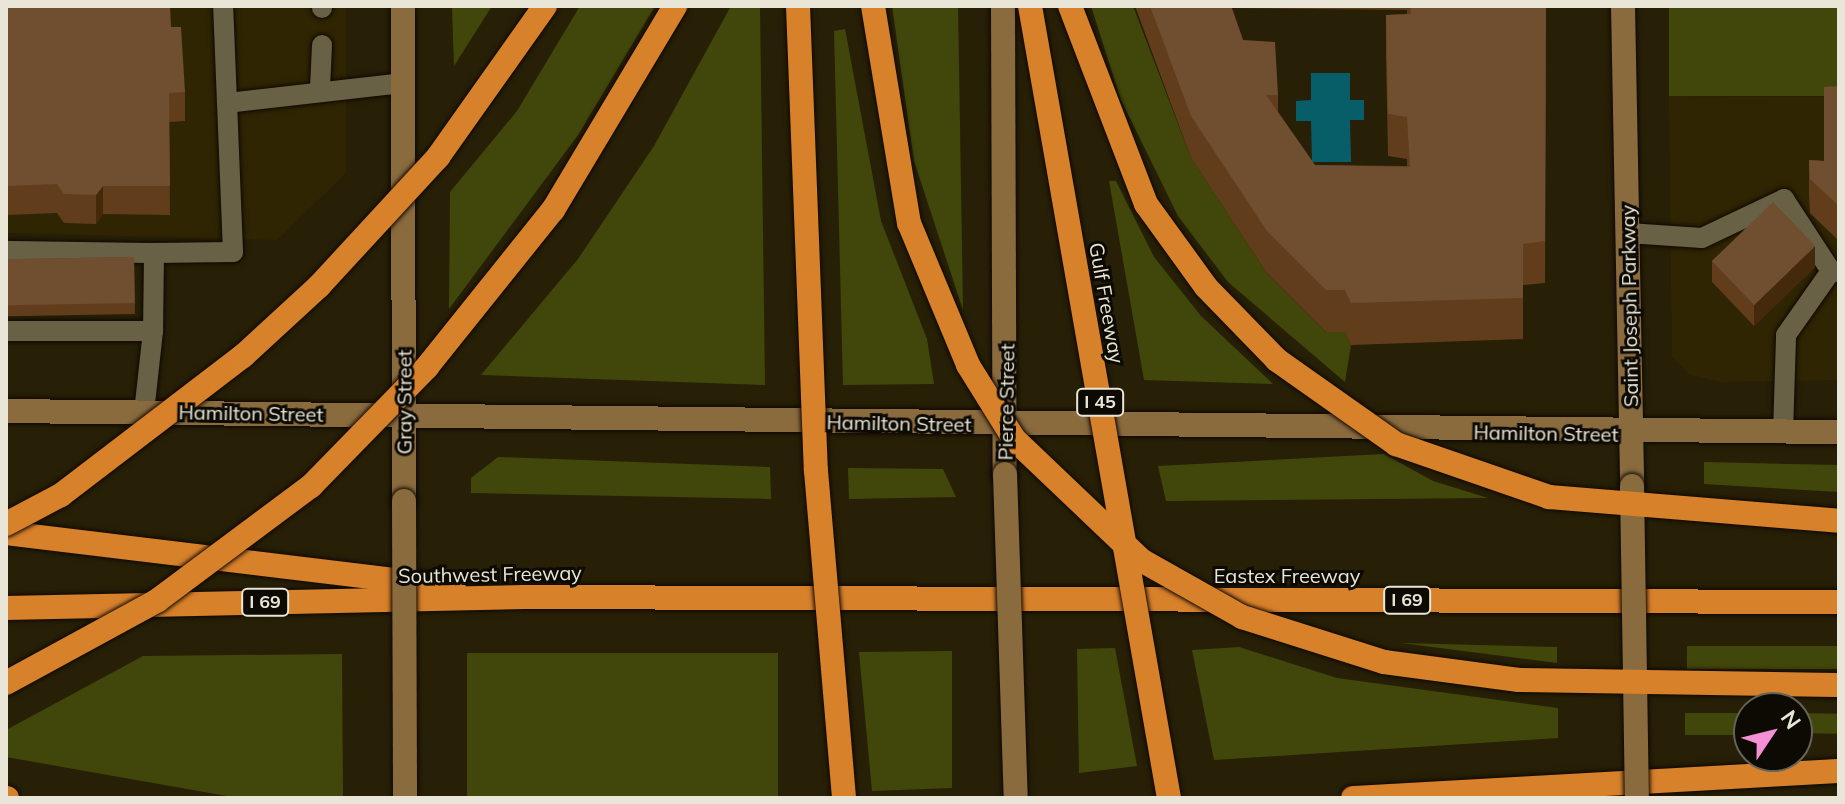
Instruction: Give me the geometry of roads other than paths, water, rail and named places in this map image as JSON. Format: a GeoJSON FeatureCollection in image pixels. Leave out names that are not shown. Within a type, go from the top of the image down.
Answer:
{"type":"FeatureCollection","features":[{"type":"Feature","properties":{"kind":"highway"},"geometry":{"type":"LineString","coordinates":[[6,524],[61,495],[243,356],[319,286],[438,157],[545,6]]}},
{"type":"Feature","properties":{"kind":"highway"},"geometry":{"type":"LineString","coordinates":[[6,683],[158,600],[321,475],[427,367],[553,210],[675,6]]}},
{"type":"Feature","properties":{"kind":"highway"},"geometry":{"type":"LineString","coordinates":[[798,6],[816,471],[844,798]]}},
{"type":"Feature","properties":{"kind":"highway"},"geometry":{"type":"LineString","coordinates":[[873,6],[909,223],[968,365],[1014,439],[1141,560],[1242,617],[1384,662],[1519,680],[1839,685]]}},
{"type":"Feature","properties":{"kind":"highway","name":"Gulf Freeway"},"geometry":{"type":"LineString","coordinates":[[1030,6],[1169,798]]}},
{"type":"Feature","properties":{"kind":"highway"},"geometry":{"type":"LineString","coordinates":[[1070,6],[1146,204],[1206,287],[1277,360],[1396,444],[1549,497],[1839,521]]}},
{"type":"Feature","properties":{"kind":"highway"},"geometry":{"type":"LineString","coordinates":[[6,533],[524,597]]}},
{"type":"Feature","properties":{"kind":"highway","name":"Southwest Freeway"},"geometry":{"type":"LineString","coordinates":[[6,608],[524,597],[975,598]]}},
{"type":"Feature","properties":{"kind":"highway","name":"Eastex Freeway"},"geometry":{"type":"LineString","coordinates":[[975,598],[1839,602]]}},
{"type":"Feature","properties":{"kind":"highway"},"geometry":{"type":"LineString","coordinates":[[1353,798],[1839,771]]}},
{"type":"Feature","properties":{"kind":"street","name":"Gray Street"},"geometry":{"type":"LineString","coordinates":[[403,6],[405,798]]}},
{"type":"Feature","properties":{"kind":"street","name":"Pierce Street"},"geometry":{"type":"LineString","coordinates":[[1003,6],[1005,474],[1016,798]]}},
{"type":"Feature","properties":{"kind":"street","name":"Saint Joseph Parkway"},"geometry":{"type":"LineString","coordinates":[[1623,6],[1637,798]]}},
{"type":"Feature","properties":{"kind":"street","name":"Hamilton Street"},"geometry":{"type":"LineString","coordinates":[[6,411],[1631,434],[1839,432]]}},
{"type":"Feature","properties":{"kind":"lane"},"geometry":{"type":"LineString","coordinates":[[6,251],[29,261],[89,261],[154,253],[233,252],[223,6]]}},
{"type":"Feature","properties":{"kind":"lane"},"geometry":{"type":"LineString","coordinates":[[320,88],[322,45]]}},
{"type":"Feature","properties":{"kind":"lane"},"geometry":{"type":"LineString","coordinates":[[227,103],[320,88],[403,83]]}},
{"type":"Feature","properties":{"kind":"lane"},"geometry":{"type":"LineString","coordinates":[[1628,233],[1702,238],[1784,199],[1835,272],[1786,335],[1783,433]]}},
{"type":"Feature","properties":{"kind":"lane"},"geometry":{"type":"LineString","coordinates":[[144,412],[153,331],[154,253]]}},
{"type":"Feature","properties":{"kind":"lane"},"geometry":{"type":"LineString","coordinates":[[6,331],[33,324],[92,323],[153,331]]}},
{"type":"Feature","properties":{"kind":"water"},"geometry":{"type":"Polygon","coordinates":[[[1311,73],[1350,73],[1350,100],[1364,100],[1364,120],[1350,120],[1351,162],[1312,162],[1311,121],[1296,121],[1296,101],[1311,100],[1311,73]]]}}]}
